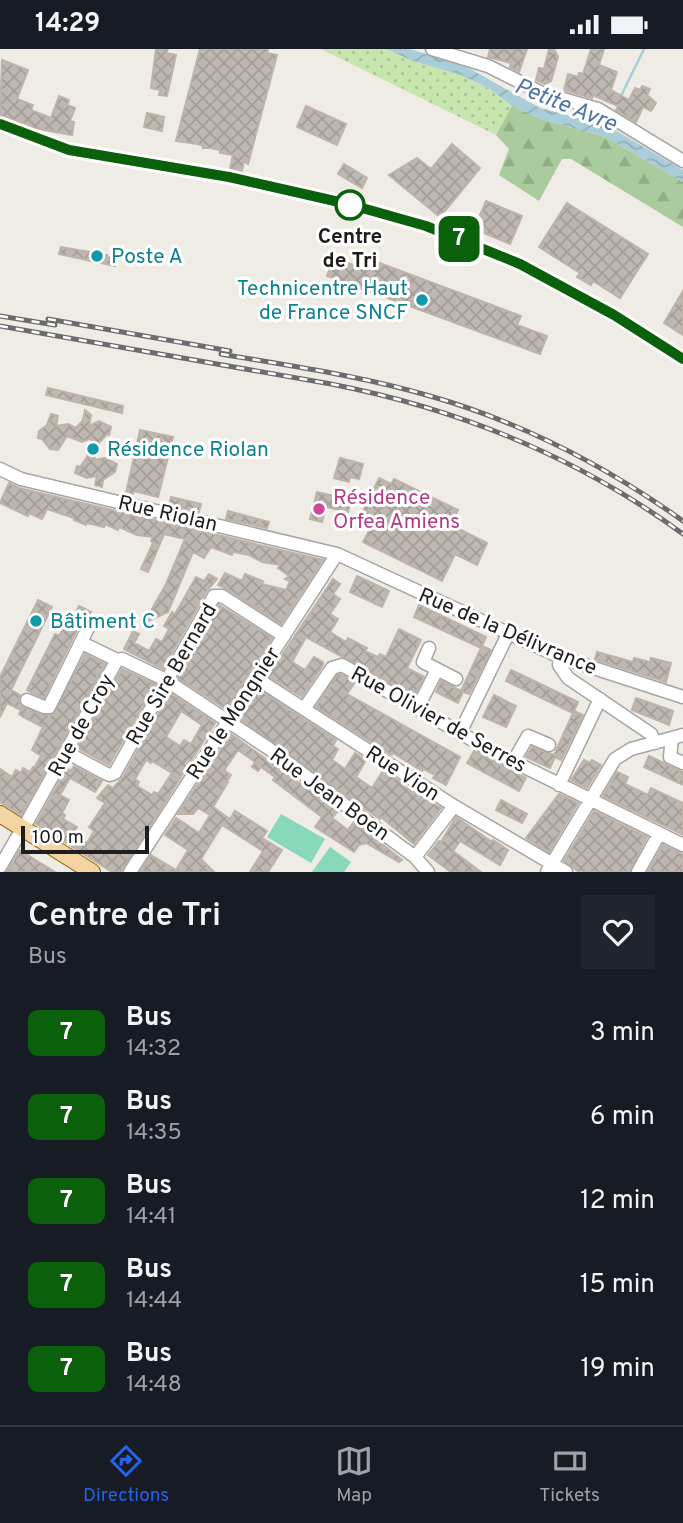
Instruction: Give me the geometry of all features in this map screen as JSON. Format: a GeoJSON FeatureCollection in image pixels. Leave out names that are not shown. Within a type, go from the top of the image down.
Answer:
{"type":"FeatureCollection","features":[{"type":"Feature","properties":{"kind":"main road"},"geometry":{"type":"LineString","coordinates":[[0,814],[74,872]]}},
{"type":"Feature","properties":{"kind":"main road"},"geometry":{"type":"LineString","coordinates":[[0,825],[20,832],[92,872]]}},
{"type":"Feature","properties":{"kind":"street"},"geometry":{"type":"LineString","coordinates":[[432,49],[488,66],[542,93],[598,109],[683,161]]}},
{"type":"Feature","properties":{"kind":"street"},"geometry":{"type":"LineString","coordinates":[[0,124],[69,150],[239,179],[348,204],[426,226],[520,264],[614,315],[683,359]]}},
{"type":"Feature","properties":{"kind":"street"},"geometry":{"type":"LineString","coordinates":[[0,485],[3,471]]}},
{"type":"Feature","properties":{"kind":"street","name":"Rue Riolan"},"geometry":{"type":"LineString","coordinates":[[3,471],[21,479],[337,554]]}},
{"type":"Feature","properties":{"kind":"street","name":"Rue de la Délivrance"},"geometry":{"type":"LineString","coordinates":[[337,554],[559,657],[683,697]]}},
{"type":"Feature","properties":{"kind":"street","name":"Rue le Mongnier"},"geometry":{"type":"LineString","coordinates":[[130,872],[337,554]]}},
{"type":"Feature","properties":{"kind":"street","name":"Rue Sire Bernard"},"geometry":{"type":"LineString","coordinates":[[66,752],[105,773],[116,773],[214,596],[222,596],[284,636]]}},
{"type":"Feature","properties":{"kind":"street"},"geometry":{"type":"LineString","coordinates":[[27,699],[49,707],[90,624]]}},
{"type":"Feature","properties":{"kind":"street"},"geometry":{"type":"LineString","coordinates":[[460,733],[508,635]]}},
{"type":"Feature","properties":{"kind":"street"},"geometry":{"type":"LineString","coordinates":[[82,643],[117,660]]}},
{"type":"Feature","properties":{"kind":"street"},"geometry":{"type":"LineString","coordinates":[[429,648],[423,662],[456,679]]}},
{"type":"Feature","properties":{"kind":"street"},"geometry":{"type":"LineString","coordinates":[[559,657],[559,665],[568,678],[651,734],[655,743]]}},
{"type":"Feature","properties":{"kind":"street","name":"Rue de Croy"},"geometry":{"type":"LineString","coordinates":[[0,867],[117,660],[128,660],[166,680],[227,721]]}},
{"type":"Feature","properties":{"kind":"street","name":"Rue Olivier de Serres"},"geometry":{"type":"LineString","coordinates":[[303,709],[336,665],[342,665],[513,762],[683,845]]}},
{"type":"Feature","properties":{"kind":"street"},"geometry":{"type":"LineString","coordinates":[[417,709],[437,670]]}},
{"type":"Feature","properties":{"kind":"street","name":"Rue Vion"},"geometry":{"type":"LineString","coordinates":[[256,678],[550,868],[566,872]]}},
{"type":"Feature","properties":{"kind":"street"},"geometry":{"type":"LineString","coordinates":[[559,785],[600,699]]}},
{"type":"Feature","properties":{"kind":"street","name":"Rue Jean Boen"},"geometry":{"type":"LineString","coordinates":[[227,721],[311,779],[415,857],[428,872]]}},
{"type":"Feature","properties":{"kind":"street"},"geometry":{"type":"LineString","coordinates":[[513,762],[528,736],[549,745]]}},
{"type":"Feature","properties":{"kind":"street"},"geometry":{"type":"LineString","coordinates":[[550,868],[615,759],[631,749],[677,736]]}},
{"type":"Feature","properties":{"kind":"street"},"geometry":{"type":"LineString","coordinates":[[677,736],[670,757],[683,763]]}},
{"type":"Feature","properties":{"kind":"street"},"geometry":{"type":"LineString","coordinates":[[415,857],[454,806]]}},
{"type":"Feature","properties":{"kind":"street"},"geometry":{"type":"LineString","coordinates":[[638,872],[659,834]]}},
{"type":"Feature","properties":{"kind":"green space"},"geometry":{"type":"Polygon","coordinates":[[[321,49],[385,49],[413,61],[461,75],[490,89],[512,106],[496,135],[321,49]]]}},
{"type":"Feature","properties":{"kind":"green space"},"geometry":{"type":"Polygon","coordinates":[[[512,106],[541,119],[605,137],[683,182],[683,227],[571,159],[562,159],[539,201],[499,175],[509,149],[496,135],[512,106]]]}},
{"type":"Feature","properties":{"kind":"green space"},"geometry":{"type":"Polygon","coordinates":[[[281,814],[325,839],[311,863],[267,837],[281,814]]]}},
{"type":"Feature","properties":{"kind":"green space"},"geometry":{"type":"Polygon","coordinates":[[[330,847],[351,862],[344,872],[312,872],[330,847]]]}},
{"type":"Feature","properties":{"kind":"water"},"geometry":{"type":"Polygon","coordinates":[[[386,49],[410,49],[465,66],[540,108],[608,126],[683,170],[683,182],[605,137],[541,119],[512,106],[490,89],[461,75],[413,61],[386,49]]]}},
{"type":"Feature","properties":{"kind":"building"},"geometry":{"type":"Polygon","coordinates":[[[156,49],[168,49],[166,53],[176,55],[167,96],[159,95],[160,90],[151,88],[156,49]]]}},
{"type":"Feature","properties":{"kind":"building"},"geometry":{"type":"Polygon","coordinates":[[[200,49],[268,49],[267,53],[277,55],[248,164],[244,161],[242,171],[230,168],[233,155],[203,148],[198,144],[176,141],[200,49]]]}},
{"type":"Feature","properties":{"kind":"building"},"geometry":{"type":"Polygon","coordinates":[[[490,49],[527,49],[519,72],[510,67],[511,63],[488,57],[490,49]]]}},
{"type":"Feature","properties":{"kind":"building"},"geometry":{"type":"Polygon","coordinates":[[[549,49],[554,49],[558,57],[551,81],[545,84],[536,80],[539,68],[544,69],[549,49]]]}},
{"type":"Feature","properties":{"kind":"building"},"geometry":{"type":"Polygon","coordinates":[[[591,49],[604,49],[599,65],[617,72],[611,90],[629,100],[635,88],[640,90],[642,86],[650,89],[647,95],[656,103],[651,111],[643,107],[636,122],[616,110],[618,106],[593,95],[592,98],[564,90],[568,74],[578,77],[579,73],[583,74],[591,49]]]}},
{"type":"Feature","properties":{"kind":"building"},"geometry":{"type":"Polygon","coordinates":[[[2,60],[28,70],[17,99],[33,105],[31,110],[51,118],[59,96],[69,100],[67,105],[75,108],[70,121],[74,122],[72,135],[34,128],[0,115],[2,60]]]}},
{"type":"Feature","properties":{"kind":"building"},"geometry":{"type":"Polygon","coordinates":[[[306,106],[346,124],[337,145],[297,127],[306,106]]]}},
{"type":"Feature","properties":{"kind":"building"},"geometry":{"type":"Polygon","coordinates":[[[147,113],[164,117],[162,131],[144,127],[147,113]]]}},
{"type":"Feature","properties":{"kind":"building"},"geometry":{"type":"Polygon","coordinates":[[[452,144],[480,168],[440,217],[389,175],[417,158],[431,169],[452,144]]]}},
{"type":"Feature","properties":{"kind":"building"},"geometry":{"type":"Polygon","coordinates":[[[344,164],[367,178],[362,188],[338,174],[344,164]]]}},
{"type":"Feature","properties":{"kind":"building"},"geometry":{"type":"Polygon","coordinates":[[[486,201],[522,216],[510,244],[474,229],[486,201]]]}},
{"type":"Feature","properties":{"kind":"building"},"geometry":{"type":"Polygon","coordinates":[[[567,203],[648,254],[620,298],[593,281],[591,285],[577,277],[580,273],[539,247],[567,203]]]}},
{"type":"Feature","properties":{"kind":"building"},"geometry":{"type":"Polygon","coordinates":[[[61,247],[107,255],[116,259],[115,266],[59,254],[61,247]]]}},
{"type":"Feature","properties":{"kind":"building","name":"Technicentre Haut de France SNCF"},"geometry":{"type":"Polygon","coordinates":[[[334,258],[373,272],[377,262],[521,316],[517,325],[547,336],[540,354],[327,276],[334,258]]]}},
{"type":"Feature","properties":{"kind":"building"},"geometry":{"type":"Polygon","coordinates":[[[683,291],[683,335],[664,323],[683,291]]]}},
{"type":"Feature","properties":{"kind":"building"},"geometry":{"type":"Polygon","coordinates":[[[48,388],[123,406],[122,413],[46,395],[48,388]]]}},
{"type":"Feature","properties":{"kind":"building","name":"Résidence Riolan"},"geometry":{"type":"Polygon","coordinates":[[[85,410],[91,415],[89,426],[99,421],[111,427],[109,435],[98,444],[94,460],[105,458],[117,464],[115,472],[103,480],[102,487],[95,485],[97,476],[87,478],[75,473],[77,466],[80,467],[87,457],[92,438],[82,442],[67,436],[58,450],[50,449],[38,438],[39,431],[47,425],[51,414],[58,416],[56,426],[68,424],[76,428],[83,420],[85,410]]]}},
{"type":"Feature","properties":{"kind":"building"},"geometry":{"type":"Polygon","coordinates":[[[140,430],[173,437],[158,497],[134,491],[133,494],[126,493],[140,430]]]}},
{"type":"Feature","properties":{"kind":"building"},"geometry":{"type":"Polygon","coordinates":[[[340,458],[363,464],[359,479],[350,477],[349,482],[334,478],[340,458]]]}},
{"type":"Feature","properties":{"kind":"building"},"geometry":{"type":"Polygon","coordinates":[[[379,478],[391,484],[394,479],[458,510],[451,525],[487,543],[477,565],[455,554],[442,581],[363,542],[371,527],[361,522],[366,512],[363,511],[379,478]]]}},
{"type":"Feature","properties":{"kind":"building"},"geometry":{"type":"Polygon","coordinates":[[[9,483],[19,488],[323,560],[281,624],[218,585],[225,573],[242,581],[245,574],[263,581],[262,584],[286,590],[290,581],[285,579],[289,576],[278,568],[280,565],[262,562],[249,555],[233,552],[232,555],[211,547],[204,558],[193,552],[168,612],[144,623],[166,584],[185,539],[164,534],[148,572],[141,569],[153,543],[153,537],[137,535],[119,527],[118,530],[105,524],[104,527],[86,525],[47,509],[42,519],[29,513],[28,516],[0,503],[9,483]]]}},
{"type":"Feature","properties":{"kind":"building","name":"Résidence Orfea Amiens"},"geometry":{"type":"Polygon","coordinates":[[[317,492],[351,500],[348,512],[326,507],[322,522],[310,519],[317,492]]]}},
{"type":"Feature","properties":{"kind":"building"},"geometry":{"type":"Polygon","coordinates":[[[171,497],[201,504],[199,512],[169,505],[171,497]]]}},
{"type":"Feature","properties":{"kind":"building"},"geometry":{"type":"Polygon","coordinates":[[[228,511],[269,522],[267,528],[226,519],[228,511]]]}},
{"type":"Feature","properties":{"kind":"building"},"geometry":{"type":"Polygon","coordinates":[[[209,574],[217,579],[206,592],[163,669],[124,649],[133,631],[139,634],[134,643],[149,651],[156,639],[162,642],[169,629],[164,626],[172,612],[175,614],[196,577],[204,581],[209,574]]]}},
{"type":"Feature","properties":{"kind":"building"},"geometry":{"type":"Polygon","coordinates":[[[357,576],[389,591],[382,607],[350,592],[357,576]]]}},
{"type":"Feature","properties":{"kind":"building"},"geometry":{"type":"Polygon","coordinates":[[[333,579],[340,584],[333,594],[340,599],[330,614],[338,619],[330,632],[346,642],[348,638],[378,657],[380,654],[386,657],[399,629],[421,640],[407,668],[424,677],[414,696],[306,637],[292,662],[305,670],[314,657],[323,662],[323,665],[302,697],[268,676],[333,579]]]}},
{"type":"Feature","properties":{"kind":"building"},"geometry":{"type":"Polygon","coordinates":[[[38,600],[52,607],[11,690],[20,695],[18,700],[21,706],[41,715],[53,715],[85,654],[105,664],[21,815],[0,802],[0,769],[12,777],[16,770],[21,773],[23,768],[30,772],[41,756],[32,750],[43,727],[23,717],[19,714],[21,710],[7,703],[0,717],[0,677],[38,600]]]}},
{"type":"Feature","properties":{"kind":"building"},"geometry":{"type":"Polygon","coordinates":[[[219,605],[272,638],[226,709],[178,678],[219,605]]]}},
{"type":"Feature","properties":{"kind":"building"},"geometry":{"type":"Polygon","coordinates":[[[419,605],[486,637],[482,646],[491,650],[469,694],[461,691],[481,648],[414,617],[419,605]]]}},
{"type":"Feature","properties":{"kind":"building"},"geometry":{"type":"Polygon","coordinates":[[[79,606],[91,612],[81,623],[76,623],[78,628],[44,698],[27,690],[55,634],[59,636],[79,606]]]}},
{"type":"Feature","properties":{"kind":"building"},"geometry":{"type":"Polygon","coordinates":[[[597,652],[633,662],[634,658],[650,662],[651,658],[671,663],[666,682],[595,659],[597,652]]]}},
{"type":"Feature","properties":{"kind":"building"},"geometry":{"type":"Polygon","coordinates":[[[122,669],[155,684],[109,765],[78,748],[122,669]]]}},
{"type":"Feature","properties":{"kind":"building"},"geometry":{"type":"Polygon","coordinates":[[[511,670],[578,702],[574,711],[583,715],[561,760],[555,757],[550,768],[526,757],[532,747],[554,755],[573,713],[506,681],[511,670]]]}},
{"type":"Feature","properties":{"kind":"building"},"geometry":{"type":"Polygon","coordinates":[[[341,674],[355,682],[347,694],[460,757],[446,785],[433,778],[435,775],[424,769],[422,771],[393,753],[392,755],[316,707],[337,675],[341,674]]]}},
{"type":"Feature","properties":{"kind":"building"},"geometry":{"type":"Polygon","coordinates":[[[441,681],[463,692],[458,703],[436,692],[441,681]]]}},
{"type":"Feature","properties":{"kind":"building"},"geometry":{"type":"Polygon","coordinates":[[[259,690],[336,740],[333,746],[338,749],[332,760],[345,769],[355,753],[366,760],[356,777],[372,788],[383,771],[441,808],[414,844],[381,817],[380,819],[358,804],[240,719],[259,690]]]}},
{"type":"Feature","properties":{"kind":"building"},"geometry":{"type":"Polygon","coordinates":[[[170,693],[215,723],[121,872],[112,872],[36,824],[67,768],[71,771],[74,766],[102,781],[95,792],[70,778],[60,795],[69,800],[62,813],[65,815],[63,819],[77,827],[72,834],[87,843],[94,831],[89,827],[105,803],[97,798],[108,785],[113,788],[123,777],[170,693]],[[181,711],[166,737],[180,746],[184,740],[191,744],[202,725],[181,711]],[[146,760],[135,779],[139,782],[137,786],[152,795],[154,792],[158,794],[172,773],[146,760]]]}},
{"type":"Feature","properties":{"kind":"building"},"geometry":{"type":"Polygon","coordinates":[[[494,695],[516,706],[506,727],[483,717],[494,695]]]}},
{"type":"Feature","properties":{"kind":"building"},"geometry":{"type":"Polygon","coordinates":[[[636,698],[673,711],[669,725],[632,710],[636,698]]]}},
{"type":"Feature","properties":{"kind":"building"},"geometry":{"type":"Polygon","coordinates":[[[231,734],[338,811],[332,818],[348,830],[354,822],[402,860],[399,862],[366,843],[359,845],[354,852],[315,827],[322,817],[273,780],[275,777],[261,767],[258,771],[252,767],[255,762],[238,750],[225,769],[231,775],[213,807],[230,819],[235,811],[267,831],[262,838],[282,850],[268,872],[250,872],[263,851],[222,825],[201,859],[214,872],[140,872],[151,855],[176,870],[188,850],[165,835],[176,818],[199,833],[210,815],[198,808],[193,814],[178,814],[231,734]]]}},
{"type":"Feature","properties":{"kind":"building"},"geometry":{"type":"Polygon","coordinates":[[[474,751],[526,778],[519,791],[467,763],[474,751]]]}},
{"type":"Feature","properties":{"kind":"building"},"geometry":{"type":"Polygon","coordinates":[[[649,756],[683,772],[683,785],[644,767],[649,756]]]}},
{"type":"Feature","properties":{"kind":"building"},"geometry":{"type":"Polygon","coordinates":[[[584,760],[590,763],[592,760],[601,765],[587,788],[571,780],[584,760]]]}},
{"type":"Feature","properties":{"kind":"building"},"geometry":{"type":"Polygon","coordinates":[[[617,772],[628,777],[625,784],[648,795],[651,788],[683,803],[683,835],[603,796],[617,772]]]}},
{"type":"Feature","properties":{"kind":"building"},"geometry":{"type":"Polygon","coordinates":[[[559,794],[578,803],[549,852],[526,838],[559,794]]]}},
{"type":"Feature","properties":{"kind":"building"},"geometry":{"type":"Polygon","coordinates":[[[501,800],[527,814],[522,823],[496,810],[501,800]]]}},
{"type":"Feature","properties":{"kind":"building"},"geometry":{"type":"Polygon","coordinates":[[[594,811],[647,837],[629,872],[579,872],[564,861],[594,811]]]}},
{"type":"Feature","properties":{"kind":"building"},"geometry":{"type":"Polygon","coordinates":[[[456,817],[508,850],[500,865],[460,841],[453,851],[481,872],[451,872],[428,855],[439,841],[441,842],[456,817]]]}},
{"type":"Feature","properties":{"kind":"building"},"geometry":{"type":"Polygon","coordinates":[[[663,845],[683,854],[683,872],[648,872],[663,845]]]}},
{"type":"Feature","properties":{"kind":"building"},"geometry":{"type":"Polygon","coordinates":[[[20,850],[37,861],[55,872],[7,872],[20,850]]]}},
{"type":"Feature","properties":{"kind":"waterway"},"geometry":{"type":"LineString","coordinates":[[621,96],[644,49]]}},
{"type":"Feature","properties":{"kind":"railway"},"geometry":{"type":"LineString","coordinates":[[0,316],[55,325]]}},
{"type":"Feature","properties":{"kind":"railway"},"geometry":{"type":"LineString","coordinates":[[48,319],[230,351]]}},
{"type":"Feature","properties":{"kind":"railway"},"geometry":{"type":"LineString","coordinates":[[0,326],[331,384],[425,407],[516,439],[559,459],[643,506],[683,534]]}},
{"type":"Feature","properties":{"kind":"railway"},"geometry":{"type":"LineString","coordinates":[[221,354],[378,383],[464,407],[530,432],[593,464],[683,521]]}},
{"type":"Feature","properties":{"kind":"bus line","name":"7"},"geometry":{"type":"LineString","coordinates":[[0,124],[69,150],[229,177],[348,204],[426,226],[520,264],[614,315],[683,359]]}},
{"type":"Feature","properties":{"kind":"place","name":"Centre de Tri"},"geometry":{"type":"Point","coordinates":[350,205]}},
{"type":"Feature","properties":{"kind":"place","name":"Poste A"},"geometry":{"type":"Point","coordinates":[97,256]}},
{"type":"Feature","properties":{"kind":"place","name":"Technicentre Haut de France SNCF"},"geometry":{"type":"Point","coordinates":[422,300]}},
{"type":"Feature","properties":{"kind":"place","name":"Résidence Riolan"},"geometry":{"type":"Point","coordinates":[93,449]}},
{"type":"Feature","properties":{"kind":"place","name":"Résidence Orfea Amiens"},"geometry":{"type":"Point","coordinates":[319,509]}},
{"type":"Feature","properties":{"kind":"place","name":"Bâtiment C"},"geometry":{"type":"Point","coordinates":[36,621]}},
{"type":"Feature","properties":{"kind":"water label","name":"Petite Avre"},"geometry":{"type":"Point","coordinates":[566,104]}}]}
